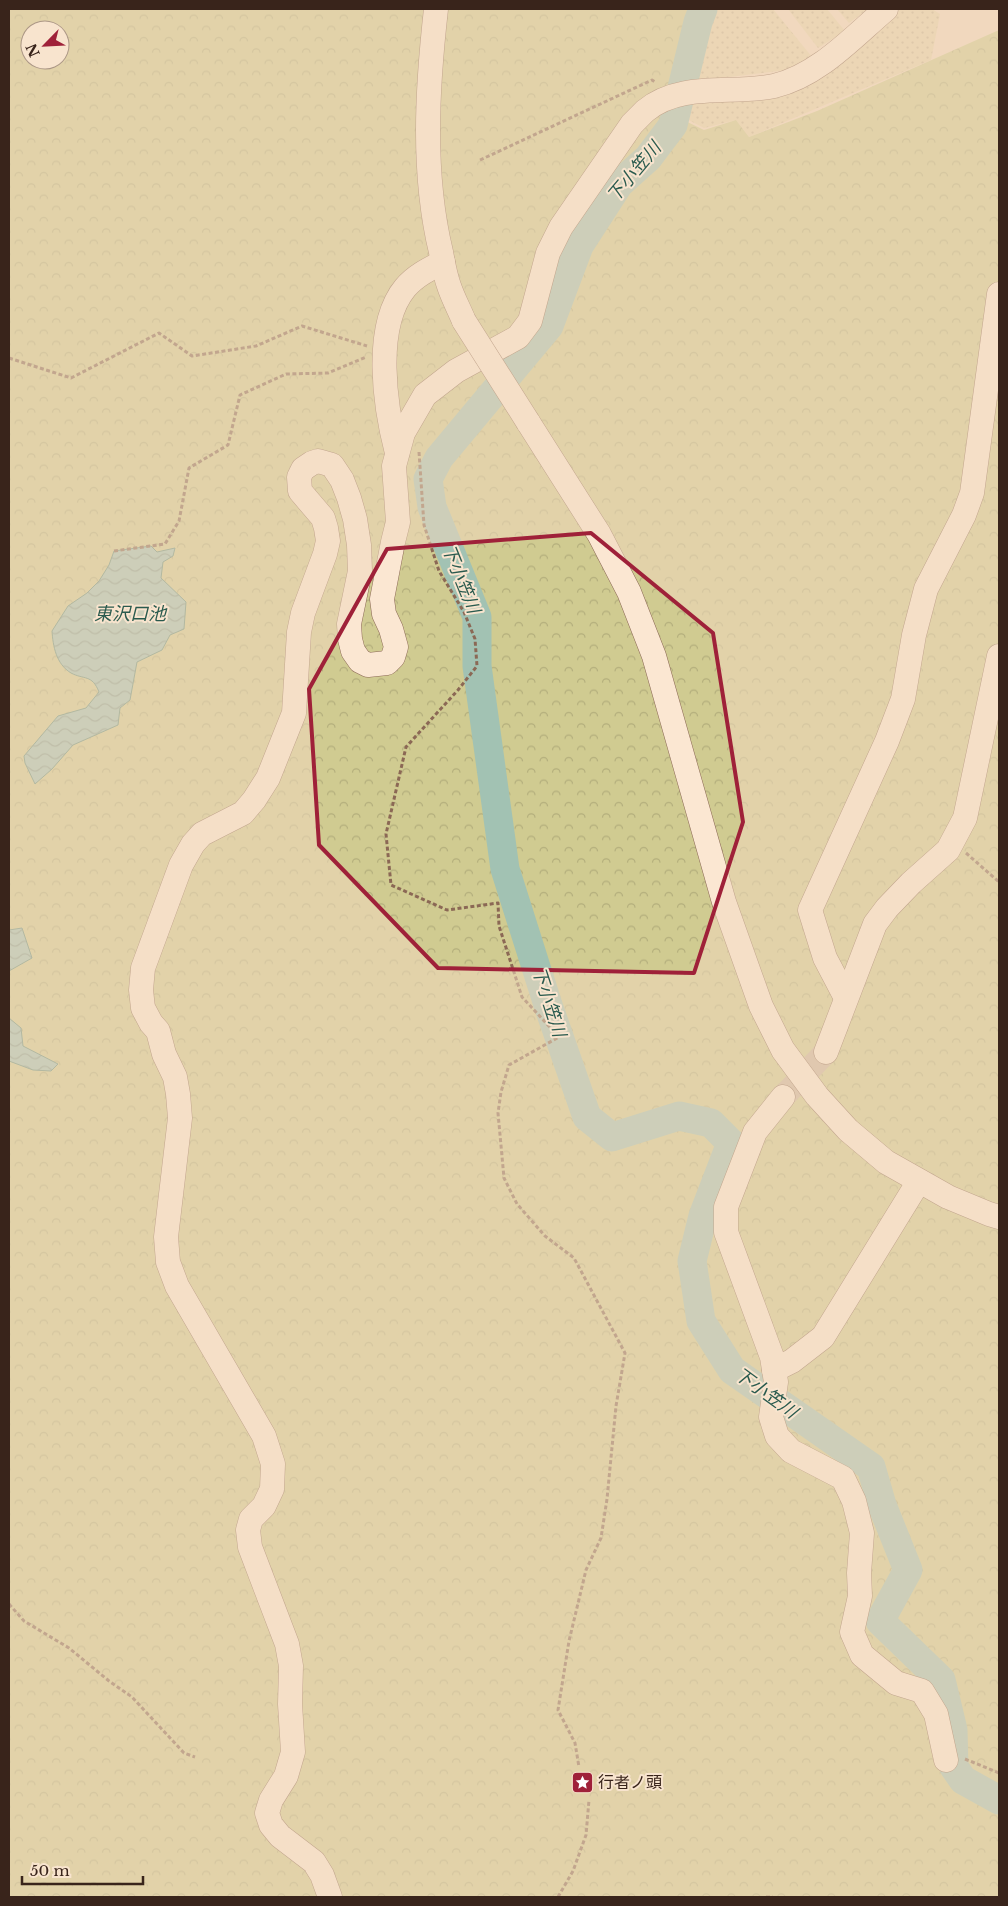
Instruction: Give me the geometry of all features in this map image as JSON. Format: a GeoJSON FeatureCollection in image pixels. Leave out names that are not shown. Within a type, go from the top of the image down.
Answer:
{"type":"FeatureCollection","features":[{"type":"Feature","properties":{"kind":"street"},"geometry":{"type":"LineString","coordinates":[[436,9],[429,67],[430,189],[435,228],[448,286],[464,321],[599,534],[629,592],[654,656],[724,902],[761,1006],[783,1050],[817,1096],[848,1130],[886,1162],[956,1200],[999,1217]]}},
{"type":"Feature","properties":{"kind":"street"},"geometry":{"type":"LineString","coordinates":[[330,1897],[322,1875],[314,1862],[280,1836],[271,1825],[268,1813],[271,1800],[286,1776],[293,1752],[290,1704],[291,1666],[287,1644],[250,1546],[248,1530],[251,1519],[264,1506],[272,1488],[273,1464],[264,1436],[177,1286],[168,1262],[166,1237],[180,1118],[178,1094],[175,1077],[164,1054],[158,1031],[143,1008],[141,990],[143,968],[181,865],[193,844],[202,834],[243,813],[254,800],[268,778],[294,713],[301,623],[328,541],[322,518],[300,491],[300,477],[303,469],[318,461],[332,465],[342,480],[355,519],[359,546],[360,571],[349,624],[350,639],[353,651],[360,661],[368,665],[387,663],[393,657],[396,646],[391,628],[384,614],[382,599],[398,522],[394,466],[403,433],[424,395],[456,371],[518,337],[530,321],[548,252],[561,227],[632,124],[646,110],[665,100],[694,92],[756,89],[788,82],[818,66],[886,9]]}},
{"type":"Feature","properties":{"kind":"street"},"geometry":{"type":"LineString","coordinates":[[397,453],[390,425],[384,354],[388,322],[404,288],[417,276],[443,262]]}},
{"type":"Feature","properties":{"kind":"street"},"geometry":{"type":"LineString","coordinates":[[846,998],[826,958],[810,910],[887,741],[902,699],[916,627],[926,589],[964,515],[972,492],[999,294]]}},
{"type":"Feature","properties":{"kind":"street"},"geometry":{"type":"LineString","coordinates":[[826,1052],[875,924],[905,889],[948,850],[965,818],[999,656]]}},
{"type":"Feature","properties":{"kind":"street"},"geometry":{"type":"LineString","coordinates":[[783,1097],[755,1132],[726,1207],[726,1232],[772,1358],[776,1382],[771,1417],[777,1436],[792,1451],[843,1478],[854,1501],[862,1532],[859,1573],[860,1596],[852,1632],[862,1654],[896,1683],[922,1692],[936,1714],[953,1760]]}},
{"type":"Feature","properties":{"kind":"street"},"geometry":{"type":"LineString","coordinates":[[774,1370],[792,1361],[823,1336],[919,1181]]}},
{"type":"Feature","properties":{"kind":"path"},"geometry":{"type":"LineString","coordinates":[[480,160],[652,80],[662,88],[665,100]]}},
{"type":"Feature","properties":{"kind":"path"},"geometry":{"type":"LineString","coordinates":[[9,358],[71,378],[159,333],[192,356],[256,346],[302,326],[371,348]]}},
{"type":"Feature","properties":{"kind":"path"},"geometry":{"type":"LineString","coordinates":[[114,551],[165,544],[178,521],[189,468],[228,445],[240,395],[286,374],[328,373],[371,354]]}},
{"type":"Feature","properties":{"kind":"path"},"geometry":{"type":"LineString","coordinates":[[419,444],[424,524],[439,571],[464,612],[475,639],[477,666],[458,690],[406,747],[386,834],[391,885],[447,910],[498,903],[499,926],[522,997],[559,1037],[509,1065],[501,1092],[498,1113],[504,1178],[517,1204],[545,1236],[574,1258],[625,1353],[616,1406],[607,1499],[601,1538],[586,1570],[569,1641],[558,1710],[575,1743],[579,1767]]}},
{"type":"Feature","properties":{"kind":"path"},"geometry":{"type":"LineString","coordinates":[[953,840],[999,882]]}},
{"type":"Feature","properties":{"kind":"path"},"geometry":{"type":"LineString","coordinates":[[9,1604],[24,1621],[69,1648],[132,1697],[184,1753],[195,1757]]}},
{"type":"Feature","properties":{"kind":"path"},"geometry":{"type":"LineString","coordinates":[[953,1760],[966,1759],[999,1773]]}},
{"type":"Feature","properties":{"kind":"path"},"geometry":{"type":"LineString","coordinates":[[558,1897],[573,1871],[586,1836],[589,1800]]}},
{"type":"Feature","properties":{"kind":"path"},"geometry":{"type":"LineString","coordinates":[[766,1897],[773,1897]]}},
{"type":"Feature","properties":{"kind":"highlighted area"},"geometry":{"type":"Polygon","coordinates":[[[591,533],[713,633],[743,822],[694,973],[438,968],[319,845],[309,689],[387,549],[591,533]]]}},
{"type":"Feature","properties":{"kind":"shaded area"},"geometry":{"type":"Polygon","coordinates":[[[712,9],[773,9],[812,57],[786,70],[697,81],[697,67],[712,9]]]}},
{"type":"Feature","properties":{"kind":"shaded area"},"geometry":{"type":"Polygon","coordinates":[[[788,9],[827,9],[845,31],[818,48],[788,9]]]}},
{"type":"Feature","properties":{"kind":"shaded area"},"geometry":{"type":"Polygon","coordinates":[[[837,9],[868,9],[849,23],[837,9]]]}},
{"type":"Feature","properties":{"kind":"shaded area"},"geometry":{"type":"Polygon","coordinates":[[[901,9],[932,9],[940,14],[931,60],[749,137],[736,120],[704,128],[681,116],[688,98],[839,61],[901,9]]]}},
{"type":"Feature","properties":{"kind":"green space"},"geometry":{"type":"Polygon","coordinates":[[[9,9],[697,9],[675,116],[704,130],[736,120],[749,137],[817,111],[999,30],[999,1897],[9,1897],[9,9]]]}},
{"type":"Feature","properties":{"kind":"water","name":"東沢口池"},"geometry":{"type":"Polygon","coordinates":[[[151,546],[157,552],[175,548],[173,556],[163,562],[161,578],[186,602],[184,629],[170,635],[162,650],[137,662],[130,700],[120,708],[118,725],[73,745],[52,769],[35,784],[25,763],[24,756],[58,716],[86,708],[99,692],[94,682],[71,673],[62,665],[54,649],[52,631],[68,606],[87,593],[99,581],[109,565],[114,551],[151,546]]]}},
{"type":"Feature","properties":{"kind":"water"},"geometry":{"type":"Polygon","coordinates":[[[22,928],[32,958],[9,971],[9,930],[22,928]]]}},
{"type":"Feature","properties":{"kind":"water"},"geometry":{"type":"Polygon","coordinates":[[[9,1018],[21,1028],[23,1046],[58,1064],[51,1071],[33,1070],[9,1061],[9,1018]]]}},
{"type":"Feature","properties":{"kind":"waterway","name":"下小笠川"},"geometry":{"type":"LineString","coordinates":[[703,9],[698,22],[673,125],[648,158],[619,184],[579,246],[549,326],[439,458],[428,479],[432,507],[477,617],[477,666],[505,869],[548,1005],[587,1117],[612,1137],[679,1116],[711,1123],[731,1143],[703,1216],[692,1261],[701,1321],[732,1370],[871,1467],[882,1505],[908,1570],[880,1621],[941,1680],[953,1730],[954,1767],[963,1780],[999,1800]]}},
{"type":"Feature","properties":{"kind":"tunnel"},"geometry":{"type":"LineString","coordinates":[[783,1097],[826,1052]]}},
{"type":"Feature","properties":{"kind":"place","name":"行者ノ頭"},"geometry":{"type":"Point","coordinates":[582,1782]}}]}
